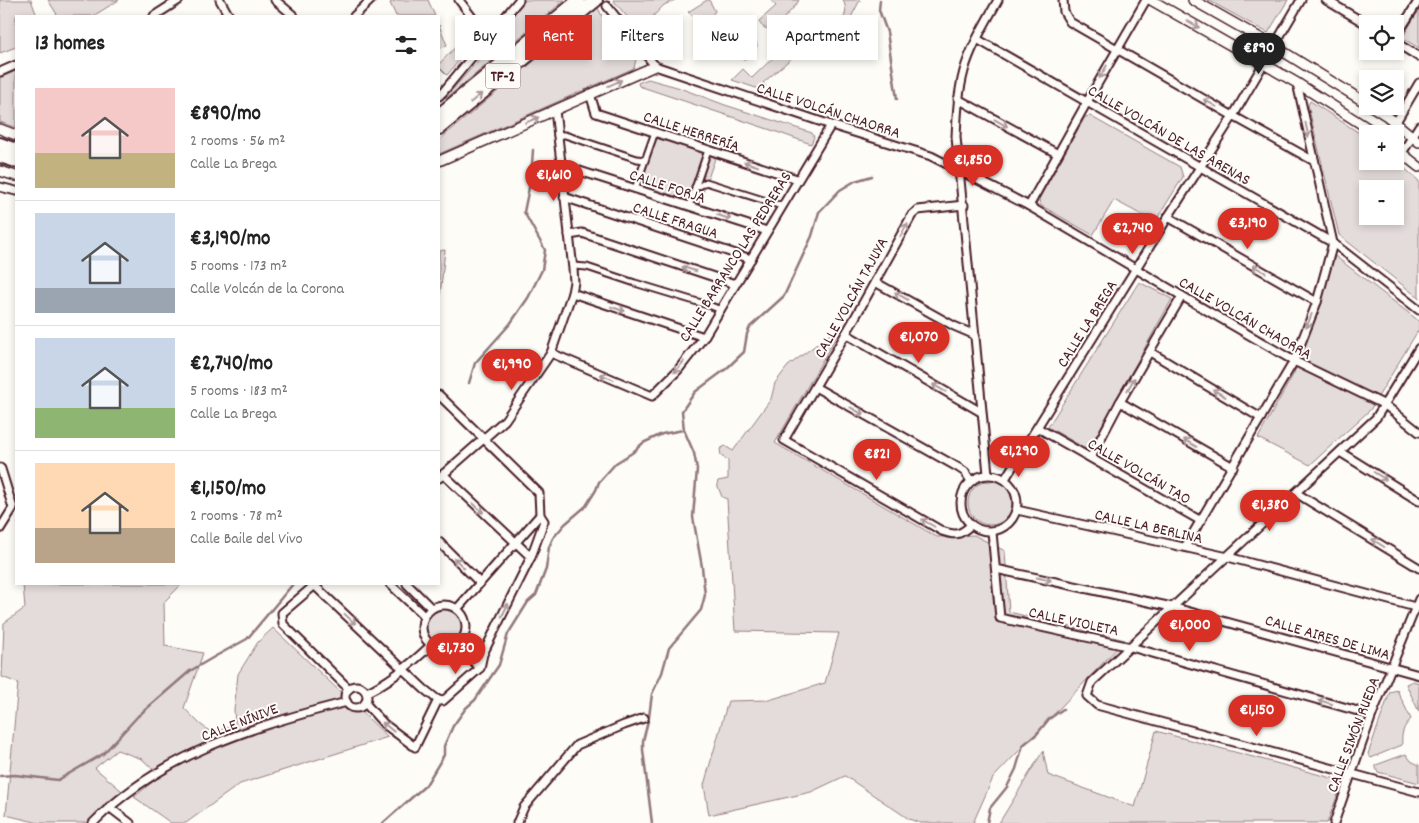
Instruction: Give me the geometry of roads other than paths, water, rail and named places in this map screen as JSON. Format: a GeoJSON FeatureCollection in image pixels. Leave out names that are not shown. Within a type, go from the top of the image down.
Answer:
{"type":"FeatureCollection","features":[{"type":"Feature","properties":{"kind":"highway","name":"TF-2"},"geometry":{"type":"LineString","coordinates":[[440,113],[580,0]]}},
{"type":"Feature","properties":{"kind":"highway","name":"TF-2"},"geometry":{"type":"LineString","coordinates":[[440,127],[601,3]]}},
{"type":"Feature","properties":{"kind":"highway"},"geometry":{"type":"LineString","coordinates":[[0,144],[15,150]]}},
{"type":"Feature","properties":{"kind":"highway"},"geometry":{"type":"LineString","coordinates":[[0,156],[15,161]]}},
{"type":"Feature","properties":{"kind":"street"},"geometry":{"type":"LineString","coordinates":[[156,15],[179,0]]}},
{"type":"Feature","properties":{"kind":"street"},"geometry":{"type":"LineString","coordinates":[[220,0],[229,15]]}},
{"type":"Feature","properties":{"kind":"street"},"geometry":{"type":"LineString","coordinates":[[275,0],[293,15]]}},
{"type":"Feature","properties":{"kind":"street"},"geometry":{"type":"LineString","coordinates":[[355,15],[371,0]]}},
{"type":"Feature","properties":{"kind":"street"},"geometry":{"type":"LineString","coordinates":[[459,0],[470,15]]}},
{"type":"Feature","properties":{"kind":"street"},"geometry":{"type":"LineString","coordinates":[[507,15],[519,0]]}},
{"type":"Feature","properties":{"kind":"street"},"geometry":{"type":"LineString","coordinates":[[988,474],[964,205],[956,137],[958,99],[964,69],[977,38],[998,0]]}},
{"type":"Feature","properties":{"kind":"street"},"geometry":{"type":"LineString","coordinates":[[1063,0],[1064,12],[1070,22],[1314,161]]}},
{"type":"Feature","properties":{"kind":"street"},"geometry":{"type":"LineString","coordinates":[[1029,206],[1086,102],[1146,0]]}},
{"type":"Feature","properties":{"kind":"street"},"geometry":{"type":"LineString","coordinates":[[1151,0],[1297,83],[1363,125]]}},
{"type":"Feature","properties":{"kind":"street"},"geometry":{"type":"LineString","coordinates":[[1193,0],[1271,50],[1359,99]]}},
{"type":"Feature","properties":{"kind":"street","name":"CALLE LA BREGA"},"geometry":{"type":"LineString","coordinates":[[1005,479],[1233,116],[1301,0]]}},
{"type":"Feature","properties":{"kind":"street"},"geometry":{"type":"LineString","coordinates":[[1326,0],[1359,20]]}},
{"type":"Feature","properties":{"kind":"street"},"geometry":{"type":"LineString","coordinates":[[1404,25],[1419,0]]}},
{"type":"Feature","properties":{"kind":"street"},"geometry":{"type":"LineString","coordinates":[[440,161],[655,66],[601,3]]}},
{"type":"Feature","properties":{"kind":"street","name":"CALLE VOLCÁN DE LAS ARENAS"},"geometry":{"type":"LineString","coordinates":[[977,38],[1333,243],[1419,310]]}},
{"type":"Feature","properties":{"kind":"street"},"geometry":{"type":"LineString","coordinates":[[1404,46],[1419,57]]}},
{"type":"Feature","properties":{"kind":"street"},"geometry":{"type":"LineString","coordinates":[[440,95],[470,60]]}},
{"type":"Feature","properties":{"kind":"street"},"geometry":{"type":"LineString","coordinates":[[0,72],[15,65]]}},
{"type":"Feature","properties":{"kind":"street","name":"CALLE VOLCÁN CHAORRA"},"geometry":{"type":"LineString","coordinates":[[655,66],[831,125],[931,156],[1029,206],[1294,361],[1385,405],[1419,432]]}},
{"type":"Feature","properties":{"kind":"street"},"geometry":{"type":"LineString","coordinates":[[1186,546],[1294,361],[1317,302],[1333,243],[1297,83]]}},
{"type":"Feature","properties":{"kind":"street"},"geometry":{"type":"LineString","coordinates":[[1396,123],[1419,83]]}},
{"type":"Feature","properties":{"kind":"street","name":"CALLE HERRERÍA"},"geometry":{"type":"LineString","coordinates":[[590,94],[596,113],[798,179]]}},
{"type":"Feature","properties":{"kind":"street"},"geometry":{"type":"LineString","coordinates":[[958,99],[1058,154]]}},
{"type":"Feature","properties":{"kind":"street"},"geometry":{"type":"LineString","coordinates":[[531,557],[441,476],[506,420],[551,353],[572,293],[574,282],[573,266],[555,110]]}},
{"type":"Feature","properties":{"kind":"street"},"geometry":{"type":"LineString","coordinates":[[1384,115],[1416,140]]}},
{"type":"Feature","properties":{"kind":"street","name":"CALLE BARRANCO LAS PEDRERAS"},"geometry":{"type":"LineString","coordinates":[[551,353],[652,396],[678,370],[704,337],[831,125]]}},
{"type":"Feature","properties":{"kind":"street"},"geometry":{"type":"LineString","coordinates":[[1404,147],[1416,140],[1419,126]]}},
{"type":"Feature","properties":{"kind":"street"},"geometry":{"type":"LineString","coordinates":[[0,129],[15,135]]}},
{"type":"Feature","properties":{"kind":"street"},"geometry":{"type":"LineString","coordinates":[[635,189],[654,132]]}},
{"type":"Feature","properties":{"kind":"street"},"geometry":{"type":"LineString","coordinates":[[557,135],[565,135],[645,160]]}},
{"type":"Feature","properties":{"kind":"street"},"geometry":{"type":"LineString","coordinates":[[689,206],[708,150]]}},
{"type":"Feature","properties":{"kind":"street"},"geometry":{"type":"LineString","coordinates":[[1404,155],[1419,167]]}},
{"type":"Feature","properties":{"kind":"street","name":"CALLE FORJA"},"geometry":{"type":"LineString","coordinates":[[561,165],[766,231]]}},
{"type":"Feature","properties":{"kind":"street"},"geometry":{"type":"LineString","coordinates":[[0,171],[15,176]]}},
{"type":"Feature","properties":{"kind":"street"},"geometry":{"type":"LineString","coordinates":[[696,187],[706,182],[782,206]]}},
{"type":"Feature","properties":{"kind":"street"},"geometry":{"type":"LineString","coordinates":[[0,187],[15,191]]}},
{"type":"Feature","properties":{"kind":"street","name":"CALLE FRAGUA"},"geometry":{"type":"LineString","coordinates":[[564,197],[751,259]]}},
{"type":"Feature","properties":{"kind":"street","name":"CALLE VOLCÁN TAJUYA"},"geometry":{"type":"LineString","coordinates":[[964,205],[918,210],[912,215],[784,440],[942,531],[956,535],[962,533],[971,525]]}},
{"type":"Feature","properties":{"kind":"street"},"geometry":{"type":"LineString","coordinates":[[1168,217],[1317,302]]}},
{"type":"Feature","properties":{"kind":"street"},"geometry":{"type":"LineString","coordinates":[[569,235],[582,233],[735,284]]}},
{"type":"Feature","properties":{"kind":"street"},"geometry":{"type":"LineString","coordinates":[[573,266],[587,267],[720,310]]}},
{"type":"Feature","properties":{"kind":"street"},"geometry":{"type":"LineString","coordinates":[[875,282],[954,326],[975,335]]}},
{"type":"Feature","properties":{"kind":"street"},"geometry":{"type":"LineString","coordinates":[[572,293],[704,337]]}},
{"type":"Feature","properties":{"kind":"street"},"geometry":{"type":"LineString","coordinates":[[1091,457],[1120,402],[1182,296]]}},
{"type":"Feature","properties":{"kind":"street"},"geometry":{"type":"LineString","coordinates":[[846,334],[982,412]]}},
{"type":"Feature","properties":{"kind":"street"},"geometry":{"type":"LineString","coordinates":[[1419,348],[1376,418],[1092,682],[1087,696],[1097,705],[1419,792]]}},
{"type":"Feature","properties":{"kind":"street"},"geometry":{"type":"LineString","coordinates":[[1150,352],[1261,418]]}},
{"type":"Feature","properties":{"kind":"street"},"geometry":{"type":"LineString","coordinates":[[815,388],[959,468],[965,472],[971,481]]}},
{"type":"Feature","properties":{"kind":"street"},"geometry":{"type":"LineString","coordinates":[[349,689],[283,624],[282,613],[315,585],[438,700],[443,701],[480,668],[483,654],[531,557],[544,521],[540,514],[539,493],[440,396]]}},
{"type":"Feature","properties":{"kind":"street"},"geometry":{"type":"LineString","coordinates":[[1120,402],[1233,467]]}},
{"type":"Feature","properties":{"kind":"street","name":"CALLE VOLCÁN TAO"},"geometry":{"type":"LineString","coordinates":[[1038,428],[1201,521]]}},
{"type":"Feature","properties":{"kind":"street"},"geometry":{"type":"LineString","coordinates":[[1340,452],[1419,501]]}},
{"type":"Feature","properties":{"kind":"street"},"geometry":{"type":"LineString","coordinates":[[0,468],[13,508],[0,529]]}},
{"type":"Feature","properties":{"kind":"street"},"geometry":{"type":"LineString","coordinates":[[988,474],[997,475],[1005,479],[1013,487],[1018,498],[1017,510],[1012,520],[1004,528],[992,532],[978,529],[971,525],[961,508],[965,488],[971,481],[988,474]]}},
{"type":"Feature","properties":{"kind":"street"},"geometry":{"type":"LineString","coordinates":[[1296,492],[1419,568]]}},
{"type":"Feature","properties":{"kind":"street","name":"CALLE LA BERLINA"},"geometry":{"type":"LineString","coordinates":[[1017,510],[1186,546],[1417,608]]}},
{"type":"Feature","properties":{"kind":"street"},"geometry":{"type":"LineString","coordinates":[[457,609],[540,514]]}},
{"type":"Feature","properties":{"kind":"street"},"geometry":{"type":"LineString","coordinates":[[992,532],[996,569]]}},
{"type":"Feature","properties":{"kind":"street"},"geometry":{"type":"LineString","coordinates":[[440,543],[480,583]]}},
{"type":"Feature","properties":{"kind":"street","name":"CALLE AIRES DE LIMA"},"geometry":{"type":"LineString","coordinates":[[996,569],[1172,607],[1419,675]]}},
{"type":"Feature","properties":{"kind":"street","name":"CALLE VIOLETA"},"geometry":{"type":"LineString","coordinates":[[996,569],[1000,618],[1131,647],[1372,715]]}},
{"type":"Feature","properties":{"kind":"street"},"geometry":{"type":"LineString","coordinates":[[391,585],[424,616]]}},
{"type":"Feature","properties":{"kind":"street"},"geometry":{"type":"LineString","coordinates":[[408,585],[431,608]]}},
{"type":"Feature","properties":{"kind":"street","name":"CALLE SIMÓN RUEDA"},"geometry":{"type":"LineString","coordinates":[[1334,823],[1372,715],[1417,608],[1419,599]]}},
{"type":"Feature","properties":{"kind":"street"},"geometry":{"type":"LineString","coordinates":[[438,605],[449,605],[457,609],[465,618],[466,629],[464,638],[457,646],[449,650],[430,646],[423,636],[421,626],[424,616],[431,608],[438,605]]}},
{"type":"Feature","properties":{"kind":"street"},"geometry":{"type":"LineString","coordinates":[[464,638],[483,654]]}},
{"type":"Feature","properties":{"kind":"street"},"geometry":{"type":"LineString","coordinates":[[367,692],[404,669],[430,646]]}},
{"type":"Feature","properties":{"kind":"street"},"geometry":{"type":"LineString","coordinates":[[457,646],[480,668]]}},
{"type":"Feature","properties":{"kind":"street"},"geometry":{"type":"LineString","coordinates":[[352,686],[359,686],[367,692],[368,698],[365,704],[359,708],[352,707],[347,702],[346,695],[352,686]]}},
{"type":"Feature","properties":{"kind":"street"},"geometry":{"type":"LineString","coordinates":[[365,704],[384,724],[415,747],[438,700]]}},
{"type":"Feature","properties":{"kind":"street","name":"CALLE NÍNIVE"},"geometry":{"type":"LineString","coordinates":[[93,823],[108,807],[159,771],[238,734],[292,716],[347,702]]}},
{"type":"Feature","properties":{"kind":"street"},"geometry":{"type":"LineString","coordinates":[[517,823],[524,806],[576,745],[644,718]]}},
{"type":"Feature","properties":{"kind":"street"},"geometry":{"type":"LineString","coordinates":[[108,807],[130,823]]}},
{"type":"Feature","properties":{"kind":"waterway"},"geometry":{"type":"LineString","coordinates":[[880,0],[879,10],[887,32],[897,99]]}},
{"type":"Feature","properties":{"kind":"waterway"},"geometry":{"type":"LineString","coordinates":[[469,383],[475,363],[510,324],[528,298],[542,270],[545,250],[524,212],[531,178],[533,150]]}},
{"type":"Feature","properties":{"kind":"waterway"},"geometry":{"type":"LineString","coordinates":[[652,823],[643,750],[652,694],[662,673],[669,648],[701,610],[705,595],[693,517],[697,469],[694,453],[684,430],[682,411],[695,392],[726,369],[744,352],[750,327],[784,296],[812,236],[819,212],[840,190],[855,181],[872,176]]}},
{"type":"Feature","properties":{"kind":"waterway"},"geometry":{"type":"LineString","coordinates":[[383,823],[426,785],[444,755],[444,746],[453,726],[466,708],[475,700],[499,665],[508,634],[528,602],[536,595],[546,569],[549,547],[553,538],[565,524],[586,506],[599,482],[616,463],[643,443],[662,434],[683,430]]}},
{"type":"Feature","properties":{"kind":"waterway"},"geometry":{"type":"LineString","coordinates":[[0,776],[15,775],[58,780],[103,754],[138,716],[190,671],[247,639],[292,585]]}},
{"type":"Feature","properties":{"kind":"waterway"},"geometry":{"type":"LineString","coordinates":[[987,823],[990,808],[1007,787],[1016,769],[1023,745],[1037,734],[1049,719],[1063,709]]}}]}
